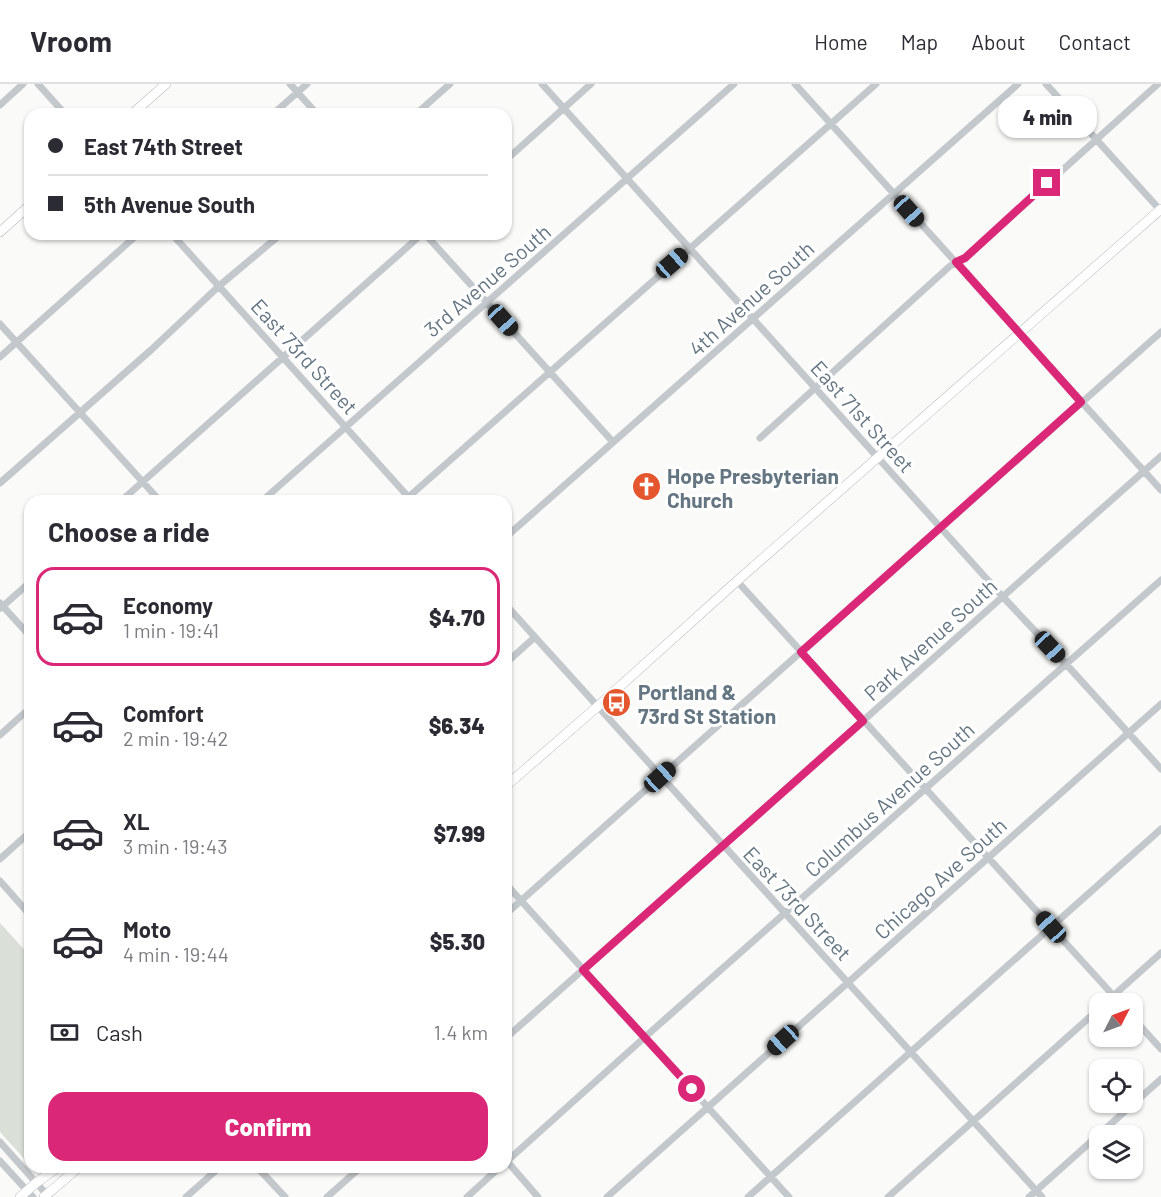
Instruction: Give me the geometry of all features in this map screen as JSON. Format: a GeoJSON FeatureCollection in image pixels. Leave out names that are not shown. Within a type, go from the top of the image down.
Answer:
{"type":"FeatureCollection","features":[{"type":"Feature","properties":{"kind":"main road"},"geometry":{"type":"LineString","coordinates":[[139,108],[166,84]]}},
{"type":"Feature","properties":{"kind":"main road"},"geometry":{"type":"LineString","coordinates":[[0,232],[24,210]]}},
{"type":"Feature","properties":{"kind":"main road"},"geometry":{"type":"LineString","coordinates":[[512,781],[1161,210]]}},
{"type":"Feature","properties":{"kind":"main road"},"geometry":{"type":"LineString","coordinates":[[27,1195],[36,1183],[50,1173]]}},
{"type":"Feature","properties":{"kind":"main road"},"geometry":{"type":"LineString","coordinates":[[47,1196],[73,1173]]}},
{"type":"Feature","properties":{"kind":"street"},"geometry":{"type":"LineString","coordinates":[[0,105],[23,84]]}},
{"type":"Feature","properties":{"kind":"street"},"geometry":{"type":"LineString","coordinates":[[38,84],[60,108]]}},
{"type":"Feature","properties":{"kind":"street"},"geometry":{"type":"LineString","coordinates":[[290,84],[311,108]]}},
{"type":"Feature","properties":{"kind":"street"},"geometry":{"type":"LineString","coordinates":[[280,108],[307,84]]}},
{"type":"Feature","properties":{"kind":"street"},"geometry":{"type":"LineString","coordinates":[[423,108],[450,84]]}},
{"type":"Feature","properties":{"kind":"street","name":"East 71st Street"},"geometry":{"type":"LineString","coordinates":[[542,84],[1003,597],[1161,769]]}},
{"type":"Feature","properties":{"kind":"street"},"geometry":{"type":"LineString","coordinates":[[512,155],[591,84]]}},
{"type":"Feature","properties":{"kind":"street","name":"3rd Avenue South"},"geometry":{"type":"LineString","coordinates":[[269,495],[734,84]]}},
{"type":"Feature","properties":{"kind":"street"},"geometry":{"type":"LineString","coordinates":[[795,84],[1161,490]]}},
{"type":"Feature","properties":{"kind":"street"},"geometry":{"type":"LineString","coordinates":[[414,495],[549,372],[876,84]]}},
{"type":"Feature","properties":{"kind":"street","name":"4th Avenue South"},"geometry":{"type":"LineString","coordinates":[[512,532],[1018,84]]}},
{"type":"Feature","properties":{"kind":"street"},"geometry":{"type":"LineString","coordinates":[[1047,84],[1161,210]]}},
{"type":"Feature","properties":{"kind":"street"},"geometry":{"type":"LineString","coordinates":[[760,438],[950,266],[965,258],[1158,84]]}},
{"type":"Feature","properties":{"kind":"street"},"geometry":{"type":"LineString","coordinates":[[0,357],[131,240]]}},
{"type":"Feature","properties":{"kind":"street","name":"East 73rd Street"},"geometry":{"type":"LineString","coordinates":[[177,240],[346,427],[404,495]]}},
{"type":"Feature","properties":{"kind":"street"},"geometry":{"type":"LineString","coordinates":[[0,483],[151,350],[219,286],[274,240]]}},
{"type":"Feature","properties":{"kind":"street"},"geometry":{"type":"LineString","coordinates":[[128,495],[417,240]]}},
{"type":"Feature","properties":{"kind":"street"},"geometry":{"type":"LineString","coordinates":[[430,240],[613,442]]}},
{"type":"Feature","properties":{"kind":"street"},"geometry":{"type":"LineString","coordinates":[[0,324],[154,495]]}},
{"type":"Feature","properties":{"kind":"street"},"geometry":{"type":"LineString","coordinates":[[512,908],[1161,332]]}},
{"type":"Feature","properties":{"kind":"street","name":"Park Avenue South"},"geometry":{"type":"LineString","coordinates":[[512,1033],[1161,456]]}},
{"type":"Feature","properties":{"kind":"street","name":"Columbus Avenue South"},"geometry":{"type":"LineString","coordinates":[[512,1156],[1161,580]]}},
{"type":"Feature","properties":{"kind":"street"},"geometry":{"type":"LineString","coordinates":[[737,581],[1111,993]]}},
{"type":"Feature","properties":{"kind":"street"},"geometry":{"type":"LineString","coordinates":[[24,587],[1,606],[24,630]]}},
{"type":"Feature","properties":{"kind":"street","name":"East 73rd Street"},"geometry":{"type":"LineString","coordinates":[[512,612],[1042,1197]]}},
{"type":"Feature","properties":{"kind":"street"},"geometry":{"type":"LineString","coordinates":[[512,658],[535,638]]}},
{"type":"Feature","properties":{"kind":"street","name":"Chicago Ave South"},"geometry":{"type":"LineString","coordinates":[[607,1197],[1161,704]]}},
{"type":"Feature","properties":{"kind":"street"},"geometry":{"type":"LineString","coordinates":[[0,735],[24,713]]}},
{"type":"Feature","properties":{"kind":"street"},"geometry":{"type":"LineString","coordinates":[[748,1197],[1159,834]]}},
{"type":"Feature","properties":{"kind":"street"},"geometry":{"type":"LineString","coordinates":[[0,859],[24,837]]}},
{"type":"Feature","properties":{"kind":"street"},"geometry":{"type":"LineString","coordinates":[[0,881],[24,908]]}},
{"type":"Feature","properties":{"kind":"street"},"geometry":{"type":"LineString","coordinates":[[512,891],[789,1197]]}},
{"type":"Feature","properties":{"kind":"street"},"geometry":{"type":"LineString","coordinates":[[1115,993],[1161,953]]}},
{"type":"Feature","properties":{"kind":"street"},"geometry":{"type":"LineString","coordinates":[[888,1197],[1089,1018]]}},
{"type":"Feature","properties":{"kind":"street"},"geometry":{"type":"LineString","coordinates":[[1143,1029],[1161,1049]]}},
{"type":"Feature","properties":{"kind":"street"},"geometry":{"type":"LineString","coordinates":[[1029,1197],[1161,1079]]}},
{"type":"Feature","properties":{"kind":"street"},"geometry":{"type":"LineString","coordinates":[[0,1142],[24,1169]]}},
{"type":"Feature","properties":{"kind":"street"},"geometry":{"type":"LineString","coordinates":[[0,1161],[27,1195]]}},
{"type":"Feature","properties":{"kind":"street"},"geometry":{"type":"LineString","coordinates":[[512,1168],[538,1197]]}},
{"type":"Feature","properties":{"kind":"street"},"geometry":{"type":"LineString","coordinates":[[27,1173],[47,1196]]}},
{"type":"Feature","properties":{"kind":"street"},"geometry":{"type":"LineString","coordinates":[[186,1197],[213,1173]]}},
{"type":"Feature","properties":{"kind":"street"},"geometry":{"type":"LineString","coordinates":[[263,1173],[285,1197]]}},
{"type":"Feature","properties":{"kind":"street"},"geometry":{"type":"LineString","coordinates":[[327,1197],[354,1173]]}},
{"type":"Feature","properties":{"kind":"street"},"geometry":{"type":"LineString","coordinates":[[466,1197],[493,1173]]}},
{"type":"Feature","properties":{"kind":"shaded area"},"geometry":{"type":"Polygon","coordinates":[[[0,923],[24,949],[24,1158],[0,1132],[0,923]]]}},
{"type":"Feature","properties":{"kind":"place","name":"Hope Presbyterian Church"},"geometry":{"type":"Point","coordinates":[646,487]}},
{"type":"Feature","properties":{"kind":"place","name":"Portland & 73rd St Station"},"geometry":{"type":"Point","coordinates":[617,703]}},
{"type":"Feature","properties":{"kind":"route"},"geometry":{"type":"LineString","coordinates":[[692,1089],[583,970],[863,721],[801,652],[1081,402],[956,262],[965,258],[1047,183]]}}]}
